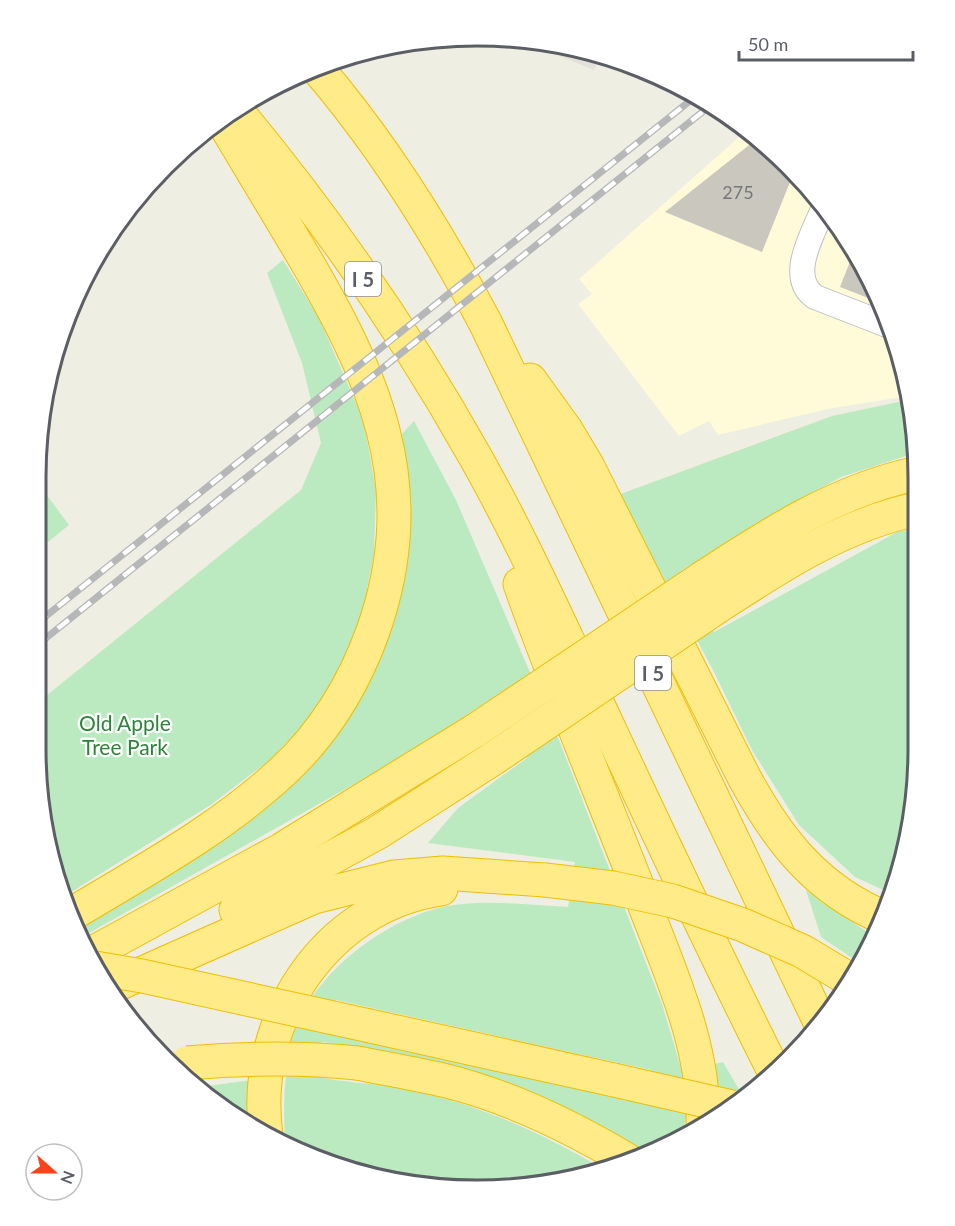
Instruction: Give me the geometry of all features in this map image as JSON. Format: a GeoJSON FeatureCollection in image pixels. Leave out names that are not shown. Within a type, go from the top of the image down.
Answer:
{"type":"FeatureCollection","features":[{"type":"Feature","properties":{"kind":"highway","name":"I 5"},"geometry":{"type":"LineString","coordinates":[[323,75],[351,108],[400,178],[446,250],[486,324],[816,1014]]}},
{"type":"Feature","properties":{"kind":"highway","name":"I 5"},"geometry":{"type":"LineString","coordinates":[[242,117],[262,140],[332,234],[386,312],[476,458],[516,533],[720,963],[771,1064]]}},
{"type":"Feature","properties":{"kind":"highway"},"geometry":{"type":"LineString","coordinates":[[78,910],[193,840],[241,807],[286,769],[307,746],[337,706],[356,672],[377,619],[389,566],[394,516],[391,470],[382,422],[365,373],[329,299],[226,128]]}},
{"type":"Feature","properties":{"kind":"highway"},"geometry":{"type":"LineString","coordinates":[[486,324],[541,393],[581,456],[744,777],[773,826],[805,866],[825,884],[845,898],[876,913]]}},
{"type":"Feature","properties":{"kind":"highway"},"geometry":{"type":"LineString","coordinates":[[476,458],[539,638],[682,1005],[700,1067],[704,1115]]}},
{"type":"Feature","properties":{"kind":"highway"},"geometry":{"type":"LineString","coordinates":[[97,951],[281,850],[476,730],[704,577],[788,524],[826,504],[864,488],[908,476]]}},
{"type":"Feature","properties":{"kind":"highway"},"geometry":{"type":"LineString","coordinates":[[116,983],[222,917],[377,833],[788,562],[840,534],[877,519],[908,512]]}},
{"type":"Feature","properties":{"kind":"highway"},"geometry":{"type":"LineString","coordinates":[[116,984],[314,897],[394,877],[443,873],[545,880],[613,888],[673,900],[743,925],[802,951],[844,976]]}},
{"type":"Feature","properties":{"kind":"highway"},"geometry":{"type":"LineString","coordinates":[[264,1123],[265,1074],[276,1027],[298,982],[331,945],[368,914],[417,892],[465,885],[545,880]]}},
{"type":"Feature","properties":{"kind":"highway"},"geometry":{"type":"LineString","coordinates":[[108,970],[721,1104]]}},
{"type":"Feature","properties":{"kind":"highway"},"geometry":{"type":"LineString","coordinates":[[184,1064],[258,1058],[310,1059],[357,1063],[448,1081],[483,1092],[553,1120],[616,1154]]}},
{"type":"Feature","properties":{"kind":"street"},"geometry":{"type":"LineString","coordinates":[[820,217],[805,257],[802,270],[803,283],[815,297],[880,322]]}},
{"type":"Feature","properties":{"kind":"shaded area"},"geometry":{"type":"Polygon","coordinates":[[[553,53],[597,63],[594,70],[553,53]]]}},
{"type":"Feature","properties":{"kind":"shaded area"},"geometry":{"type":"Polygon","coordinates":[[[740,136],[762,153],[802,193],[851,262],[886,339],[901,397],[828,409],[718,435],[709,421],[679,436],[578,304],[592,294],[579,279],[740,136]]]}},
{"type":"Feature","properties":{"kind":"green space","name":"Old Apple Tree Park"},"geometry":{"type":"Polygon","coordinates":[[[283,260],[319,318],[359,410],[366,434],[376,490],[374,554],[362,614],[336,678],[309,718],[270,760],[212,804],[71,892],[61,860],[50,805],[47,777],[46,696],[301,490],[321,443],[302,363],[267,273],[283,260]]]}},
{"type":"Feature","properties":{"kind":"green space"},"geometry":{"type":"Polygon","coordinates":[[[901,401],[908,455],[841,477],[757,523],[681,571],[714,632],[897,532],[908,530],[908,777],[900,833],[885,891],[855,877],[799,825],[752,750],[713,670],[618,495],[832,416],[901,401]]]}},
{"type":"Feature","properties":{"kind":"green space"},"geometry":{"type":"Polygon","coordinates":[[[414,421],[456,500],[559,740],[662,1004],[684,1078],[687,1111],[685,1126],[637,1149],[613,1133],[441,1063],[361,1047],[322,1042],[314,1076],[405,1089],[457,1102],[533,1132],[594,1164],[589,1165],[506,1179],[449,1179],[366,1165],[339,1157],[285,1134],[287,1068],[291,1043],[300,1018],[314,995],[332,973],[354,953],[378,935],[403,921],[454,905],[497,903],[568,907],[575,862],[428,843],[458,808],[527,758],[488,701],[399,759],[88,933],[83,922],[293,778],[407,556],[410,493],[402,434],[414,421]],[[336,1000],[324,1031],[644,1101],[651,1070],[336,1000]]]}},
{"type":"Feature","properties":{"kind":"green space"},"geometry":{"type":"Polygon","coordinates":[[[46,494],[69,525],[46,544],[46,494]]]}},
{"type":"Feature","properties":{"kind":"green space"},"geometry":{"type":"Polygon","coordinates":[[[806,890],[867,932],[854,959],[821,937],[806,890]]]}},
{"type":"Feature","properties":{"kind":"green space"},"geometry":{"type":"Polygon","coordinates":[[[723,1062],[740,1090],[732,1096],[720,1094],[715,1064],[723,1062]]]}},
{"type":"Feature","properties":{"kind":"green space"},"geometry":{"type":"Polygon","coordinates":[[[252,1080],[255,1118],[238,1107],[209,1086],[252,1080]]]}},
{"type":"Feature","properties":{"kind":"building"},"geometry":{"type":"Polygon","coordinates":[[[750,144],[790,181],[762,252],[665,212],[750,144]]]}},
{"type":"Feature","properties":{"kind":"building"},"geometry":{"type":"Polygon","coordinates":[[[850,261],[869,298],[840,287],[850,261]]]}},
{"type":"Feature","properties":{"kind":"railway"},"geometry":{"type":"LineString","coordinates":[[46,616],[689,102]]}},
{"type":"Feature","properties":{"kind":"railway"},"geometry":{"type":"LineString","coordinates":[[46,638],[704,111]]}}]}
